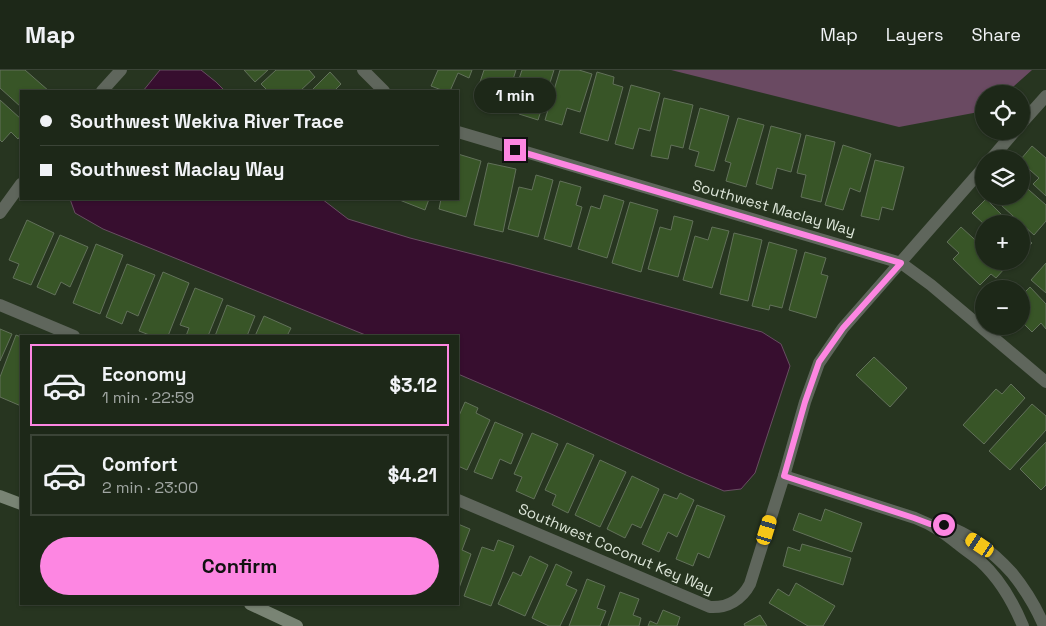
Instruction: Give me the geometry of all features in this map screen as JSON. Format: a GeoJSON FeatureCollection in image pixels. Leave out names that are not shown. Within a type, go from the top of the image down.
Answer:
{"type":"FeatureCollection","features":[{"type":"Feature","properties":{"kind":"street"},"geometry":{"type":"LineString","coordinates":[[103,90],[121,70]]}},
{"type":"Feature","properties":{"kind":"street"},"geometry":{"type":"LineString","coordinates":[[363,70],[383,90]]}},
{"type":"Feature","properties":{"kind":"street"},"geometry":{"type":"LineString","coordinates":[[1030,114],[1046,96]]}},
{"type":"Feature","properties":{"kind":"street","name":"Southwest Maclay Way"},"geometry":{"type":"LineString","coordinates":[[459,132],[901,263],[931,284],[1046,382]]}},
{"type":"Feature","properties":{"kind":"street"},"geometry":{"type":"LineString","coordinates":[[999,150],[1007,140]]}},
{"type":"Feature","properties":{"kind":"street","name":"Southwest Coconut Key Way"},"geometry":{"type":"LineString","coordinates":[[459,500],[710,607],[719,608],[741,597],[750,584],[819,362],[843,328],[975,177]]}},
{"type":"Feature","properties":{"kind":"street"},"geometry":{"type":"LineString","coordinates":[[0,213],[20,185]]}},
{"type":"Feature","properties":{"kind":"street"},"geometry":{"type":"LineString","coordinates":[[0,305],[72,335]]}},
{"type":"Feature","properties":{"kind":"street"},"geometry":{"type":"LineString","coordinates":[[784,476],[930,524],[980,561],[991,573],[1006,593],[1023,626]]}},
{"type":"Feature","properties":{"kind":"street"},"geometry":{"type":"LineString","coordinates":[[0,496],[20,504]]}},
{"type":"Feature","properties":{"kind":"street"},"geometry":{"type":"LineString","coordinates":[[930,524],[944,525],[961,532],[1000,562],[1027,594],[1044,626]]}},
{"type":"Feature","properties":{"kind":"street"},"geometry":{"type":"LineString","coordinates":[[252,605],[297,626]]}},
{"type":"Feature","properties":{"kind":"shaded area"},"geometry":{"type":"Polygon","coordinates":[[[160,70],[201,70],[224,90],[144,90],[160,70]]]}},
{"type":"Feature","properties":{"kind":"shaded area"},"geometry":{"type":"Polygon","coordinates":[[[671,70],[1032,70],[1015,85],[975,85],[975,113],[899,127],[671,70]]]}},
{"type":"Feature","properties":{"kind":"shaded area"},"geometry":{"type":"Polygon","coordinates":[[[70,200],[323,200],[348,219],[410,238],[762,332],[781,344],[790,366],[755,473],[741,489],[724,491],[459,374],[459,335],[366,335],[103,229],[75,213],[70,200]]]}},
{"type":"Feature","properties":{"kind":"building"},"geometry":{"type":"Polygon","coordinates":[[[0,70],[25,70],[48,90],[20,90],[20,106],[0,88],[0,70]]]}},
{"type":"Feature","properties":{"kind":"building"},"geometry":{"type":"Polygon","coordinates":[[[244,70],[268,70],[255,82],[244,70]]]}},
{"type":"Feature","properties":{"kind":"building"},"geometry":{"type":"Polygon","coordinates":[[[276,70],[309,70],[315,77],[301,90],[267,90],[261,84],[276,70]]]}},
{"type":"Feature","properties":{"kind":"building"},"geometry":{"type":"Polygon","coordinates":[[[438,70],[472,70],[469,78],[458,73],[450,90],[441,90],[431,86],[438,70]]]}},
{"type":"Feature","properties":{"kind":"building"},"geometry":{"type":"Polygon","coordinates":[[[484,70],[516,70],[503,111],[485,106],[489,92],[478,88],[484,70]]]}},
{"type":"Feature","properties":{"kind":"building"},"geometry":{"type":"Polygon","coordinates":[[[522,70],[554,70],[538,120],[519,114],[525,94],[515,91],[522,70]]]}},
{"type":"Feature","properties":{"kind":"building"},"geometry":{"type":"Polygon","coordinates":[[[560,70],[579,70],[592,74],[580,112],[567,108],[562,125],[545,120],[560,70]]]}},
{"type":"Feature","properties":{"kind":"building"},"geometry":{"type":"Polygon","coordinates":[[[330,72],[341,84],[335,90],[312,90],[330,72]]]}},
{"type":"Feature","properties":{"kind":"building"},"geometry":{"type":"Polygon","coordinates":[[[597,72],[614,77],[613,84],[623,87],[608,141],[580,133],[597,72]]]}},
{"type":"Feature","properties":{"kind":"building"},"geometry":{"type":"Polygon","coordinates":[[[631,85],[660,93],[650,131],[639,128],[633,149],[615,144],[631,85]]]}},
{"type":"Feature","properties":{"kind":"building"},"geometry":{"type":"Polygon","coordinates":[[[664,98],[693,105],[683,148],[671,145],[668,159],[651,156],[664,98]]]}},
{"type":"Feature","properties":{"kind":"building"},"geometry":{"type":"Polygon","coordinates":[[[0,100],[20,118],[20,136],[18,139],[11,132],[2,142],[0,140],[0,100]]]}},
{"type":"Feature","properties":{"kind":"building"},"geometry":{"type":"Polygon","coordinates":[[[700,108],[729,116],[714,171],[695,166],[699,152],[689,149],[700,108]]]}},
{"type":"Feature","properties":{"kind":"building"},"geometry":{"type":"Polygon","coordinates":[[[738,118],[764,125],[746,187],[726,181],[731,163],[725,161],[738,118]]]}},
{"type":"Feature","properties":{"kind":"building"},"geometry":{"type":"Polygon","coordinates":[[[771,126],[801,134],[791,172],[777,168],[772,189],[756,184],[771,126]]]}},
{"type":"Feature","properties":{"kind":"building"},"geometry":{"type":"Polygon","coordinates":[[[806,135],[835,142],[821,202],[801,197],[806,175],[797,173],[806,135]]]}},
{"type":"Feature","properties":{"kind":"building"},"geometry":{"type":"Polygon","coordinates":[[[843,145],[871,154],[860,192],[850,188],[843,210],[825,205],[843,145]]]}},
{"type":"Feature","properties":{"kind":"building"},"geometry":{"type":"Polygon","coordinates":[[[1032,146],[1046,158],[1046,196],[1033,184],[1039,178],[1030,170],[1029,150],[1032,146]]]}},
{"type":"Feature","properties":{"kind":"building"},"geometry":{"type":"Polygon","coordinates":[[[459,154],[481,161],[466,217],[439,209],[441,200],[459,200],[459,154]]]}},
{"type":"Feature","properties":{"kind":"building"},"geometry":{"type":"Polygon","coordinates":[[[875,160],[904,167],[893,210],[882,207],[879,220],[861,216],[875,160]]]}},
{"type":"Feature","properties":{"kind":"building"},"geometry":{"type":"Polygon","coordinates":[[[488,163],[516,169],[503,232],[474,225],[488,163]]]}},
{"type":"Feature","properties":{"kind":"building"},"geometry":{"type":"Polygon","coordinates":[[[536,175],[553,180],[538,237],[508,229],[519,187],[532,190],[536,175]]]}},
{"type":"Feature","properties":{"kind":"building"},"geometry":{"type":"Polygon","coordinates":[[[560,181],[581,187],[576,205],[582,207],[571,247],[544,239],[560,181]]]}},
{"type":"Feature","properties":{"kind":"building"},"geometry":{"type":"Polygon","coordinates":[[[1030,191],[1046,205],[1046,221],[1034,235],[1030,231],[1030,215],[1012,215],[1001,205],[1030,205],[1030,191]]]}},
{"type":"Feature","properties":{"kind":"building"},"geometry":{"type":"Polygon","coordinates":[[[604,195],[624,201],[607,258],[578,249],[591,206],[600,209],[604,195]]]}},
{"type":"Feature","properties":{"kind":"building"},"geometry":{"type":"Polygon","coordinates":[[[400,200],[429,200],[425,210],[400,200]]]}},
{"type":"Feature","properties":{"kind":"building"},"geometry":{"type":"Polygon","coordinates":[[[630,202],[658,210],[641,272],[612,263],[630,202]]]}},
{"type":"Feature","properties":{"kind":"building"},"geometry":{"type":"Polygon","coordinates":[[[980,205],[992,205],[1002,215],[975,216],[972,213],[980,205]]]}},
{"type":"Feature","properties":{"kind":"building"},"geometry":{"type":"Polygon","coordinates":[[[674,216],[693,221],[678,277],[648,269],[660,227],[671,230],[674,216]]]}},
{"type":"Feature","properties":{"kind":"building"},"geometry":{"type":"Polygon","coordinates":[[[27,220],[54,233],[31,285],[13,278],[19,264],[9,260],[27,220]]]}},
{"type":"Feature","properties":{"kind":"building"},"geometry":{"type":"Polygon","coordinates":[[[712,227],[729,231],[712,288],[683,280],[695,236],[708,240],[712,227]]]}},
{"type":"Feature","properties":{"kind":"building"},"geometry":{"type":"Polygon","coordinates":[[[961,227],[975,240],[975,270],[1003,270],[996,278],[991,274],[985,280],[975,280],[953,259],[959,253],[947,242],[961,227]]]}},
{"type":"Feature","properties":{"kind":"building"},"geometry":{"type":"Polygon","coordinates":[[[734,233],[762,240],[748,301],[720,294],[734,233]]]}},
{"type":"Feature","properties":{"kind":"building"},"geometry":{"type":"Polygon","coordinates":[[[60,235],[88,247],[70,287],[61,282],[55,295],[37,287],[60,235]]]}},
{"type":"Feature","properties":{"kind":"building"},"geometry":{"type":"Polygon","coordinates":[[[769,242],[797,250],[782,308],[770,305],[769,310],[752,306],[769,242]]]}},
{"type":"Feature","properties":{"kind":"building"},"geometry":{"type":"Polygon","coordinates":[[[96,244],[123,255],[100,314],[73,303],[96,244]]]}},
{"type":"Feature","properties":{"kind":"building"},"geometry":{"type":"Polygon","coordinates":[[[805,252],[826,258],[821,274],[828,276],[816,318],[789,310],[805,252]]]}},
{"type":"Feature","properties":{"kind":"building"},"geometry":{"type":"Polygon","coordinates":[[[1046,263],[1046,293],[1031,280],[1046,263]]]}},
{"type":"Feature","properties":{"kind":"building"},"geometry":{"type":"Polygon","coordinates":[[[127,264],[155,275],[138,316],[127,311],[122,324],[106,317],[127,264]]]}},
{"type":"Feature","properties":{"kind":"building"},"geometry":{"type":"Polygon","coordinates":[[[163,272],[189,283],[168,335],[149,335],[139,331],[163,272]]]}},
{"type":"Feature","properties":{"kind":"building"},"geometry":{"type":"Polygon","coordinates":[[[1030,287],[1046,304],[1046,329],[1041,323],[1032,332],[1030,330],[1030,287]]]}},
{"type":"Feature","properties":{"kind":"building"},"geometry":{"type":"Polygon","coordinates":[[[195,288],[223,299],[208,335],[186,335],[189,328],[180,325],[195,288]]]}},
{"type":"Feature","properties":{"kind":"building"},"geometry":{"type":"Polygon","coordinates":[[[227,305],[255,316],[247,335],[215,335],[227,305]]]}},
{"type":"Feature","properties":{"kind":"building"},"geometry":{"type":"Polygon","coordinates":[[[264,316],[291,328],[288,335],[255,335],[264,316]]]}},
{"type":"Feature","properties":{"kind":"building"},"geometry":{"type":"Polygon","coordinates":[[[0,329],[12,334],[0,361],[0,329]]]}},
{"type":"Feature","properties":{"kind":"building"},"geometry":{"type":"Polygon","coordinates":[[[16,335],[20,337],[20,406],[0,397],[0,377],[16,335]]]}},
{"type":"Feature","properties":{"kind":"building"},"geometry":{"type":"Polygon","coordinates":[[[874,357],[907,388],[890,407],[856,375],[874,357]]]}},
{"type":"Feature","properties":{"kind":"building"},"geometry":{"type":"Polygon","coordinates":[[[1011,384],[1025,398],[984,444],[963,425],[996,389],[1002,394],[1011,384]]]}},
{"type":"Feature","properties":{"kind":"building"},"geometry":{"type":"Polygon","coordinates":[[[465,402],[478,408],[476,413],[490,420],[467,470],[459,466],[459,416],[465,402]]]}},
{"type":"Feature","properties":{"kind":"building"},"geometry":{"type":"Polygon","coordinates":[[[1032,404],[1046,416],[1046,430],[1010,470],[989,451],[1032,404]]]}},
{"type":"Feature","properties":{"kind":"building"},"geometry":{"type":"Polygon","coordinates":[[[495,422],[523,434],[511,464],[500,459],[492,479],[474,472],[495,422]]]}},
{"type":"Feature","properties":{"kind":"building"},"geometry":{"type":"Polygon","coordinates":[[[532,433],[558,444],[534,499],[516,491],[522,477],[514,474],[532,433]]]}},
{"type":"Feature","properties":{"kind":"building"},"geometry":{"type":"Polygon","coordinates":[[[1046,442],[1046,485],[1041,490],[1020,469],[1046,442]]]}},
{"type":"Feature","properties":{"kind":"building"},"geometry":{"type":"Polygon","coordinates":[[[567,443],[594,455],[568,513],[552,505],[556,495],[545,490],[567,443]]]}},
{"type":"Feature","properties":{"kind":"building"},"geometry":{"type":"Polygon","coordinates":[[[600,460],[626,472],[600,527],[575,515],[600,460]]]}},
{"type":"Feature","properties":{"kind":"building"},"geometry":{"type":"Polygon","coordinates":[[[632,476],[659,489],[641,528],[632,524],[625,538],[607,529],[632,476]]]}},
{"type":"Feature","properties":{"kind":"building"},"geometry":{"type":"Polygon","coordinates":[[[680,493],[694,500],[677,537],[668,532],[659,552],[642,544],[664,494],[677,499],[680,493]]]}},
{"type":"Feature","properties":{"kind":"building"},"geometry":{"type":"Polygon","coordinates":[[[697,505],[725,516],[709,558],[698,553],[693,566],[676,559],[697,505]]]}},
{"type":"Feature","properties":{"kind":"building"},"geometry":{"type":"Polygon","coordinates":[[[825,509],[862,523],[852,552],[793,530],[799,513],[821,521],[825,509]]]}},
{"type":"Feature","properties":{"kind":"building"},"geometry":{"type":"Polygon","coordinates":[[[459,524],[470,529],[462,550],[471,554],[459,588],[459,524]]]}},
{"type":"Feature","properties":{"kind":"building"},"geometry":{"type":"Polygon","coordinates":[[[498,540],[514,546],[491,606],[464,596],[482,547],[494,551],[498,540]]]}},
{"type":"Feature","properties":{"kind":"building"},"geometry":{"type":"Polygon","coordinates":[[[802,544],[851,558],[843,585],[783,566],[788,547],[800,551],[802,544]]]}},
{"type":"Feature","properties":{"kind":"building"},"geometry":{"type":"Polygon","coordinates":[[[530,556],[548,565],[525,616],[498,604],[513,572],[521,576],[530,556]]]}},
{"type":"Feature","properties":{"kind":"building"},"geometry":{"type":"Polygon","coordinates":[[[556,564],[572,572],[566,585],[577,590],[560,626],[549,626],[532,618],[556,564]]]}},
{"type":"Feature","properties":{"kind":"building"},"geometry":{"type":"Polygon","coordinates":[[[587,579],[605,586],[597,608],[606,611],[600,626],[569,626],[587,579]]]}},
{"type":"Feature","properties":{"kind":"building"},"geometry":{"type":"Polygon","coordinates":[[[796,583],[835,606],[823,626],[808,626],[769,603],[778,589],[789,596],[796,583]]]}},
{"type":"Feature","properties":{"kind":"building"},"geometry":{"type":"Polygon","coordinates":[[[620,592],[639,599],[633,615],[641,618],[639,626],[608,626],[620,592]]]}},
{"type":"Feature","properties":{"kind":"building"},"geometry":{"type":"Polygon","coordinates":[[[663,610],[680,617],[677,626],[648,626],[650,621],[657,624],[663,610]]]}},
{"type":"Feature","properties":{"kind":"building"},"geometry":{"type":"Polygon","coordinates":[[[760,615],[767,626],[745,626],[744,624],[760,615]]]}},
{"type":"Feature","properties":{"kind":"route"},"geometry":{"type":"LineString","coordinates":[[515,150],[901,263],[843,328],[819,362],[805,402],[784,476],[930,524],[944,525]]}}]}
